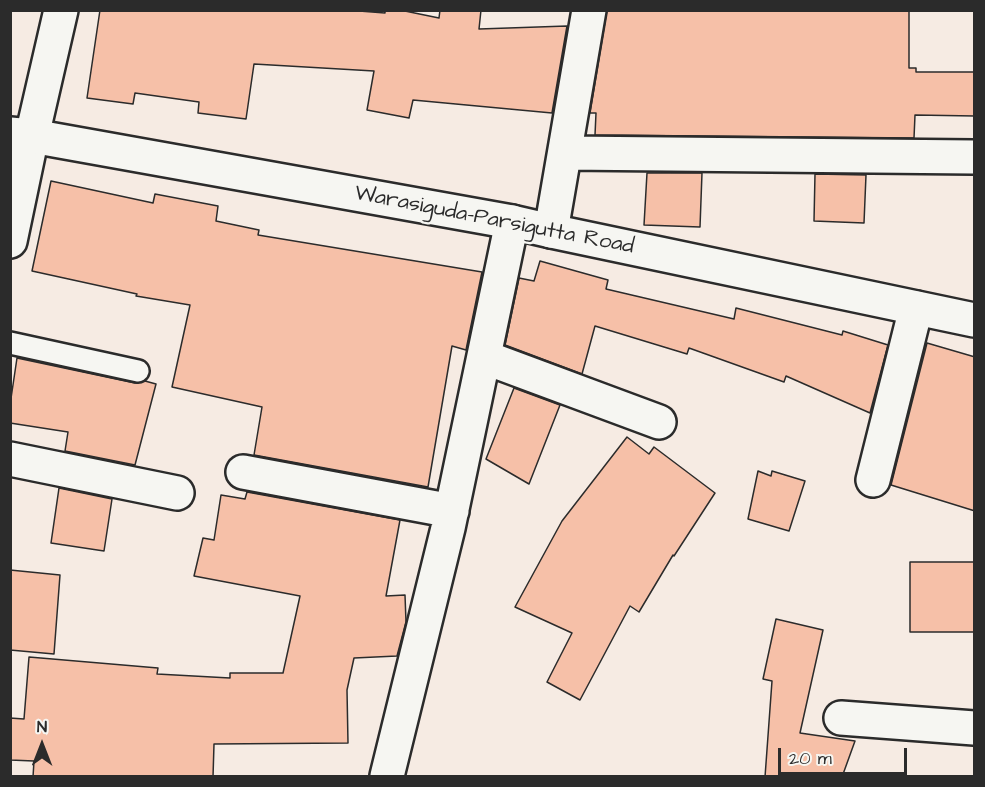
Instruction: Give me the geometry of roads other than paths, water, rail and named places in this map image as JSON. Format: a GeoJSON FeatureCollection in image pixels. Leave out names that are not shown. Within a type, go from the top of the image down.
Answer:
{"type":"FeatureCollection","features":[{"type":"Feature","properties":{"kind":"street"},"geometry":{"type":"LineString","coordinates":[[10,241],[21,135],[61,10]]}},
{"type":"Feature","properties":{"kind":"street"},"geometry":{"type":"LineString","coordinates":[[551,231],[589,10]]}},
{"type":"Feature","properties":{"kind":"street","name":"Warasiguda-Parsigutta Road"},"geometry":{"type":"LineString","coordinates":[[21,135],[512,222],[975,320]]}},
{"type":"Feature","properties":{"kind":"street"},"geometry":{"type":"LineString","coordinates":[[566,153],[975,157]]}},
{"type":"Feature","properties":{"kind":"street"},"geometry":{"type":"LineString","coordinates":[[387,777],[452,511],[473,374],[512,222]]}},
{"type":"Feature","properties":{"kind":"street"},"geometry":{"type":"LineString","coordinates":[[873,480],[916,308]]}},
{"type":"Feature","properties":{"kind":"street"},"geometry":{"type":"LineString","coordinates":[[473,374],[659,422]]}},
{"type":"Feature","properties":{"kind":"street"},"geometry":{"type":"LineString","coordinates":[[10,459],[177,493]]}},
{"type":"Feature","properties":{"kind":"street"},"geometry":{"type":"LineString","coordinates":[[243,472],[452,511]]}},
{"type":"Feature","properties":{"kind":"street"},"geometry":{"type":"LineString","coordinates":[[841,718],[975,728]]}},
{"type":"Feature","properties":{"kind":"lane"},"geometry":{"type":"LineString","coordinates":[[10,343],[138,371]]}}]}
